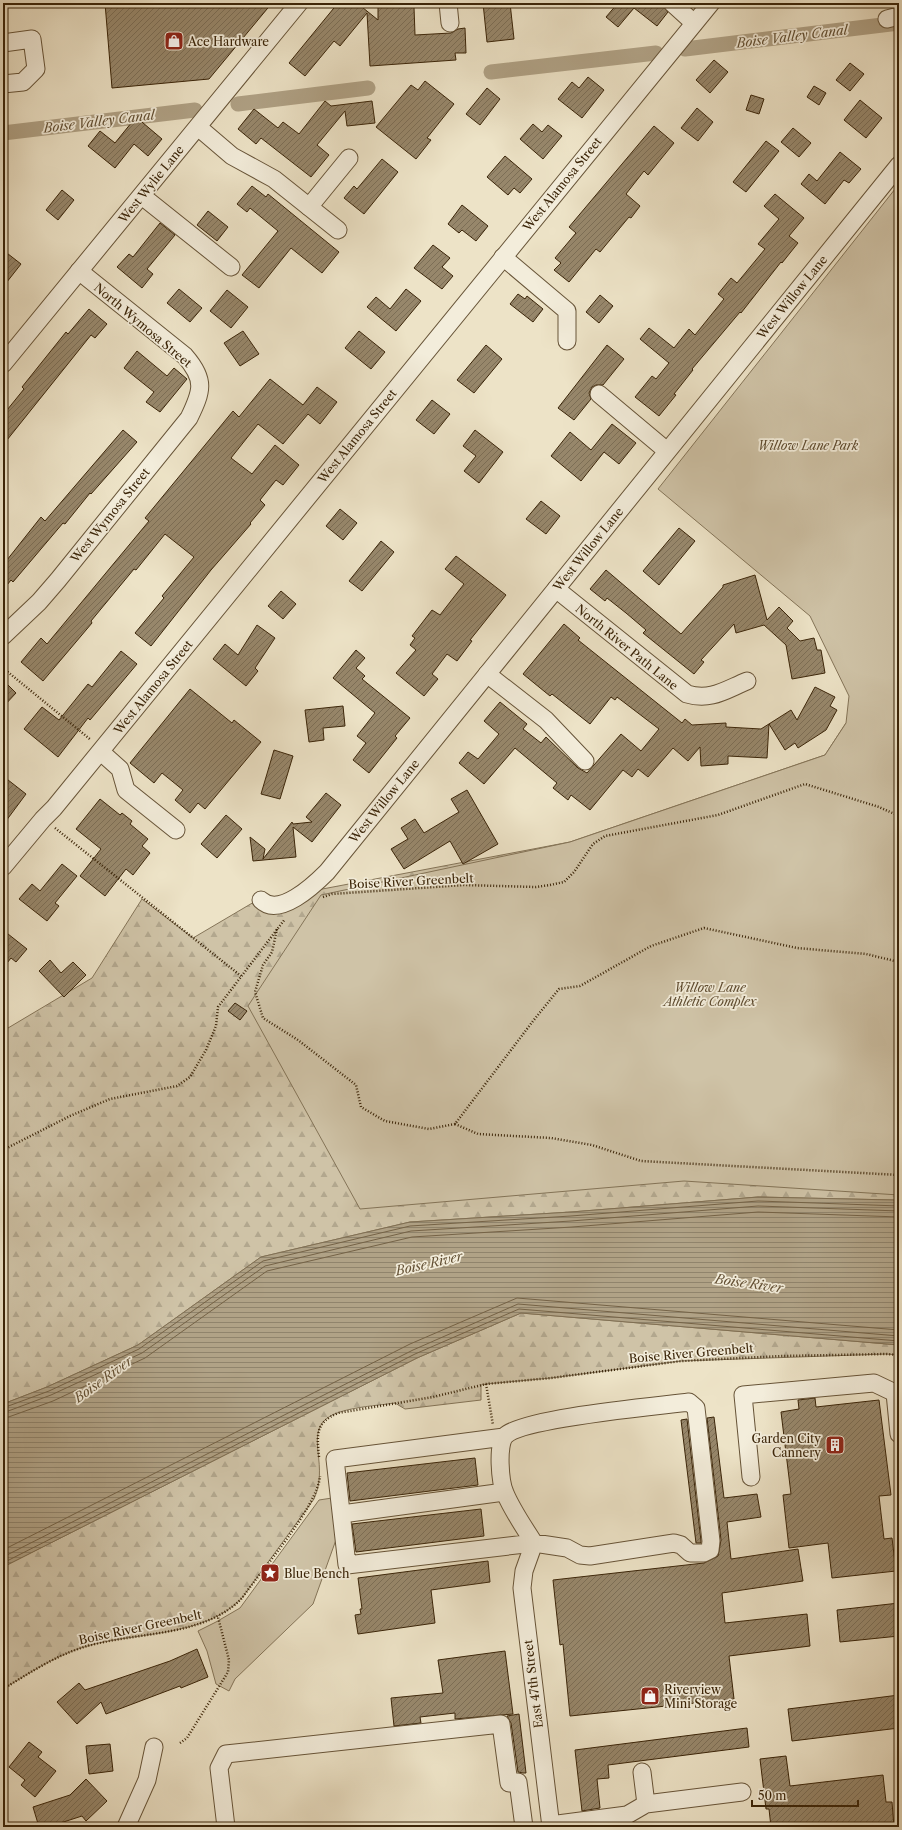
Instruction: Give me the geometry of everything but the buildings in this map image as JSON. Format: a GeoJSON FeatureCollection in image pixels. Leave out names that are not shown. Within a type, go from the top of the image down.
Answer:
{"type":"FeatureCollection","features":[{"type":"Feature","properties":{"kind":"street","name":"West Wylie Lane"},"geometry":{"type":"LineString","coordinates":[[3,364],[299,3]]}},
{"type":"Feature","properties":{"kind":"street"},"geometry":{"type":"LineString","coordinates":[[448,3],[450,23]]}},
{"type":"Feature","properties":{"kind":"street"},"geometry":{"type":"LineString","coordinates":[[672,3],[694,23]]}},
{"type":"Feature","properties":{"kind":"street","name":"West Alamosa Street"},"geometry":{"type":"LineString","coordinates":[[3,867],[102,750],[711,3]]}},
{"type":"Feature","properties":{"kind":"street"},"geometry":{"type":"LineString","coordinates":[[3,43],[32,39],[36,69],[23,82],[3,84]]}},
{"type":"Feature","properties":{"kind":"street"},"geometry":{"type":"LineString","coordinates":[[198,127],[232,156],[274,179],[338,230]]}},
{"type":"Feature","properties":{"kind":"street"},"geometry":{"type":"LineString","coordinates":[[309,207],[349,158]]}},
{"type":"Feature","properties":{"kind":"street","name":"West Willow Lane"},"geometry":{"type":"LineString","coordinates":[[260,900],[265,904],[273,906],[298,897],[315,884],[332,866],[899,165]]}},
{"type":"Feature","properties":{"kind":"street"},"geometry":{"type":"LineString","coordinates":[[142,196],[231,267]]}},
{"type":"Feature","properties":{"kind":"street"},"geometry":{"type":"LineString","coordinates":[[503,257],[567,311],[567,341]]}},
{"type":"Feature","properties":{"kind":"street","name":"North Wymosa Street"},"geometry":{"type":"LineString","coordinates":[[79,271],[185,356],[195,368],[200,383]]}},
{"type":"Feature","properties":{"kind":"street","name":"West Wymosa Street"},"geometry":{"type":"LineString","coordinates":[[3,636],[39,602],[58,580],[189,418],[198,400],[200,383]]}},
{"type":"Feature","properties":{"kind":"street"},"geometry":{"type":"LineString","coordinates":[[599,394],[667,451]]}},
{"type":"Feature","properties":{"kind":"street","name":"North River Path Lane"},"geometry":{"type":"LineString","coordinates":[[556,589],[686,694],[700,698],[712,696],[747,681]]}},
{"type":"Feature","properties":{"kind":"street"},"geometry":{"type":"LineString","coordinates":[[487,674],[546,720],[585,760]]}},
{"type":"Feature","properties":{"kind":"street"},"geometry":{"type":"LineString","coordinates":[[102,750],[120,770],[126,790],[176,830]]}},
{"type":"Feature","properties":{"kind":"street"},"geometry":{"type":"LineString","coordinates":[[751,1477],[742,1395],[874,1383],[897,1393],[899,1434]]}},
{"type":"Feature","properties":{"kind":"street"},"geometry":{"type":"LineString","coordinates":[[689,1402],[696,1408],[711,1541],[710,1550],[704,1553],[690,1553],[681,1545],[674,1543],[590,1556],[580,1555],[567,1548],[534,1543],[348,1565],[342,1514],[335,1460],[504,1437],[518,1428],[571,1417],[689,1402]]}},
{"type":"Feature","properties":{"kind":"street"},"geometry":{"type":"LineString","coordinates":[[504,1437],[499,1451],[504,1492],[534,1543]]}},
{"type":"Feature","properties":{"kind":"street"},"geometry":{"type":"LineString","coordinates":[[342,1514],[504,1492]]}},
{"type":"Feature","properties":{"kind":"street","name":"East 47th Street"},"geometry":{"type":"LineString","coordinates":[[534,1543],[524,1570],[522,1588],[550,1826]]}},
{"type":"Feature","properties":{"kind":"street"},"geometry":{"type":"LineString","coordinates":[[226,1827],[219,1768],[226,1754],[501,1724],[509,1783],[518,1782],[524,1827]]}},
{"type":"Feature","properties":{"kind":"street"},"geometry":{"type":"LineString","coordinates":[[126,1827],[147,1780],[154,1747]]}},
{"type":"Feature","properties":{"kind":"street"},"geometry":{"type":"LineString","coordinates":[[642,1772],[646,1804]]}},
{"type":"Feature","properties":{"kind":"street"},"geometry":{"type":"LineString","coordinates":[[550,1826],[627,1815],[646,1804],[742,1792]]}},
{"type":"Feature","properties":{"kind":"path"},"geometry":{"type":"LineString","coordinates":[[3,668],[102,750]]}},
{"type":"Feature","properties":{"kind":"path","name":"Boise River Greenbelt"},"geometry":{"type":"LineString","coordinates":[[317,899],[332,894],[456,886],[536,887],[564,882],[574,872],[593,844],[605,836],[718,815],[804,784],[899,816]]}},
{"type":"Feature","properties":{"kind":"path"},"geometry":{"type":"LineString","coordinates":[[43,819],[241,976]]}},
{"type":"Feature","properties":{"kind":"path"},"geometry":{"type":"LineString","coordinates":[[3,1150],[70,1116],[110,1099],[177,1086],[190,1076],[200,1060],[216,1026],[218,1007],[277,927],[287,916]]}},
{"type":"Feature","properties":{"kind":"path"},"geometry":{"type":"LineString","coordinates":[[277,927],[272,952],[263,965],[255,992],[264,1018],[298,1040],[356,1085],[361,1107],[385,1121],[429,1129],[455,1124],[478,1134],[551,1138],[592,1145],[641,1161],[899,1175]]}},
{"type":"Feature","properties":{"kind":"path"},"geometry":{"type":"LineString","coordinates":[[455,1124],[533,1021],[559,990],[580,986],[651,946],[704,928],[797,948],[866,954],[899,962]]}},
{"type":"Feature","properties":{"kind":"path","name":"Boise River Greenbelt"},"geometry":{"type":"LineString","coordinates":[[319,1459],[317,1435],[320,1427],[329,1417],[338,1413],[433,1397],[486,1384],[551,1378],[709,1359],[863,1354],[899,1355]]}},
{"type":"Feature","properties":{"kind":"path"},"geometry":{"type":"LineString","coordinates":[[486,1384],[493,1425],[504,1437]]}},
{"type":"Feature","properties":{"kind":"path","name":"Boise River Greenbelt"},"geometry":{"type":"LineString","coordinates":[[3,1689],[41,1666],[82,1648],[176,1629],[218,1617],[229,1611],[242,1598],[305,1512],[318,1489],[320,1474]]}},
{"type":"Feature","properties":{"kind":"path","name":"Boise River Greenbelt"},"geometry":{"type":"LineString","coordinates":[[180,1743],[188,1738],[228,1672],[229,1660],[218,1617]]}},
{"type":"Feature","properties":{"kind":"green space","name":"Willow Lane Athletic Complex"},"geometry":{"type":"Polygon","coordinates":[[[899,184],[899,1195],[684,1181],[360,1209],[248,1006],[321,895],[570,842],[825,755],[846,723],[849,696],[810,616],[658,489],[899,184]]]}},
{"type":"Feature","properties":{"kind":"green space","name":"Willow Lane Athletic Complex"},"geometry":{"type":"Polygon","coordinates":[[[846,723],[899,742],[899,1202],[894,1200],[758,1197],[571,1212],[410,1222],[261,1257],[138,1345],[47,1387],[3,1404],[3,1031],[92,978],[142,899],[193,938],[254,902],[570,842],[825,755],[846,723]]]}},
{"type":"Feature","properties":{"kind":"green space"},"geometry":{"type":"Polygon","coordinates":[[[521,1313],[899,1345],[899,1355],[886,1354],[681,1361],[551,1378],[486,1384],[481,1385],[481,1400],[405,1409],[395,1403],[357,1408],[337,1413],[323,1422],[318,1433],[317,1444],[319,1476],[318,1487],[314,1499],[242,1598],[226,1611],[207,1621],[166,1632],[122,1639],[81,1648],[41,1666],[3,1689],[3,1567],[417,1358],[521,1313]]]}},
{"type":"Feature","properties":{"kind":"green space"},"geometry":{"type":"Polygon","coordinates":[[[332,1498],[337,1537],[313,1604],[235,1679],[229,1691],[216,1684],[207,1651],[198,1631],[240,1608],[319,1500],[332,1498]]]}},
{"type":"Feature","properties":{"kind":"water","name":"Boise River"},"geometry":{"type":"Polygon","coordinates":[[[758,1197],[894,1200],[899,1202],[899,1345],[521,1313],[417,1358],[3,1567],[3,1404],[47,1387],[138,1345],[261,1257],[410,1222],[571,1212],[758,1197]]]}},
{"type":"Feature","properties":{"kind":"waterway","name":"Boise Valley Canal"},"geometry":{"type":"LineString","coordinates":[[685,49],[899,23]]}},
{"type":"Feature","properties":{"kind":"waterway","name":"Boise Valley Canal"},"geometry":{"type":"LineString","coordinates":[[491,72],[656,53]]}},
{"type":"Feature","properties":{"kind":"waterway","name":"Boise Valley Canal"},"geometry":{"type":"LineString","coordinates":[[238,104],[368,88]]}},
{"type":"Feature","properties":{"kind":"waterway","name":"Boise Valley Canal"},"geometry":{"type":"LineString","coordinates":[[3,133],[195,110]]}},
{"type":"Feature","properties":{"kind":"place","name":"Ace Hardware"},"geometry":{"type":"Point","coordinates":[174,41]}},
{"type":"Feature","properties":{"kind":"place","name":"Garden City Cannery"},"geometry":{"type":"Point","coordinates":[835,1445]}},
{"type":"Feature","properties":{"kind":"place","name":"Blue Bench"},"geometry":{"type":"Point","coordinates":[270,1573]}},
{"type":"Feature","properties":{"kind":"place","name":"Riverview Mini Storage"},"geometry":{"type":"Point","coordinates":[650,1696]}},
{"type":"Feature","properties":{"kind":"park label","name":"Willow Lane Park"},"geometry":{"type":"Point","coordinates":[808,445]}}]}
